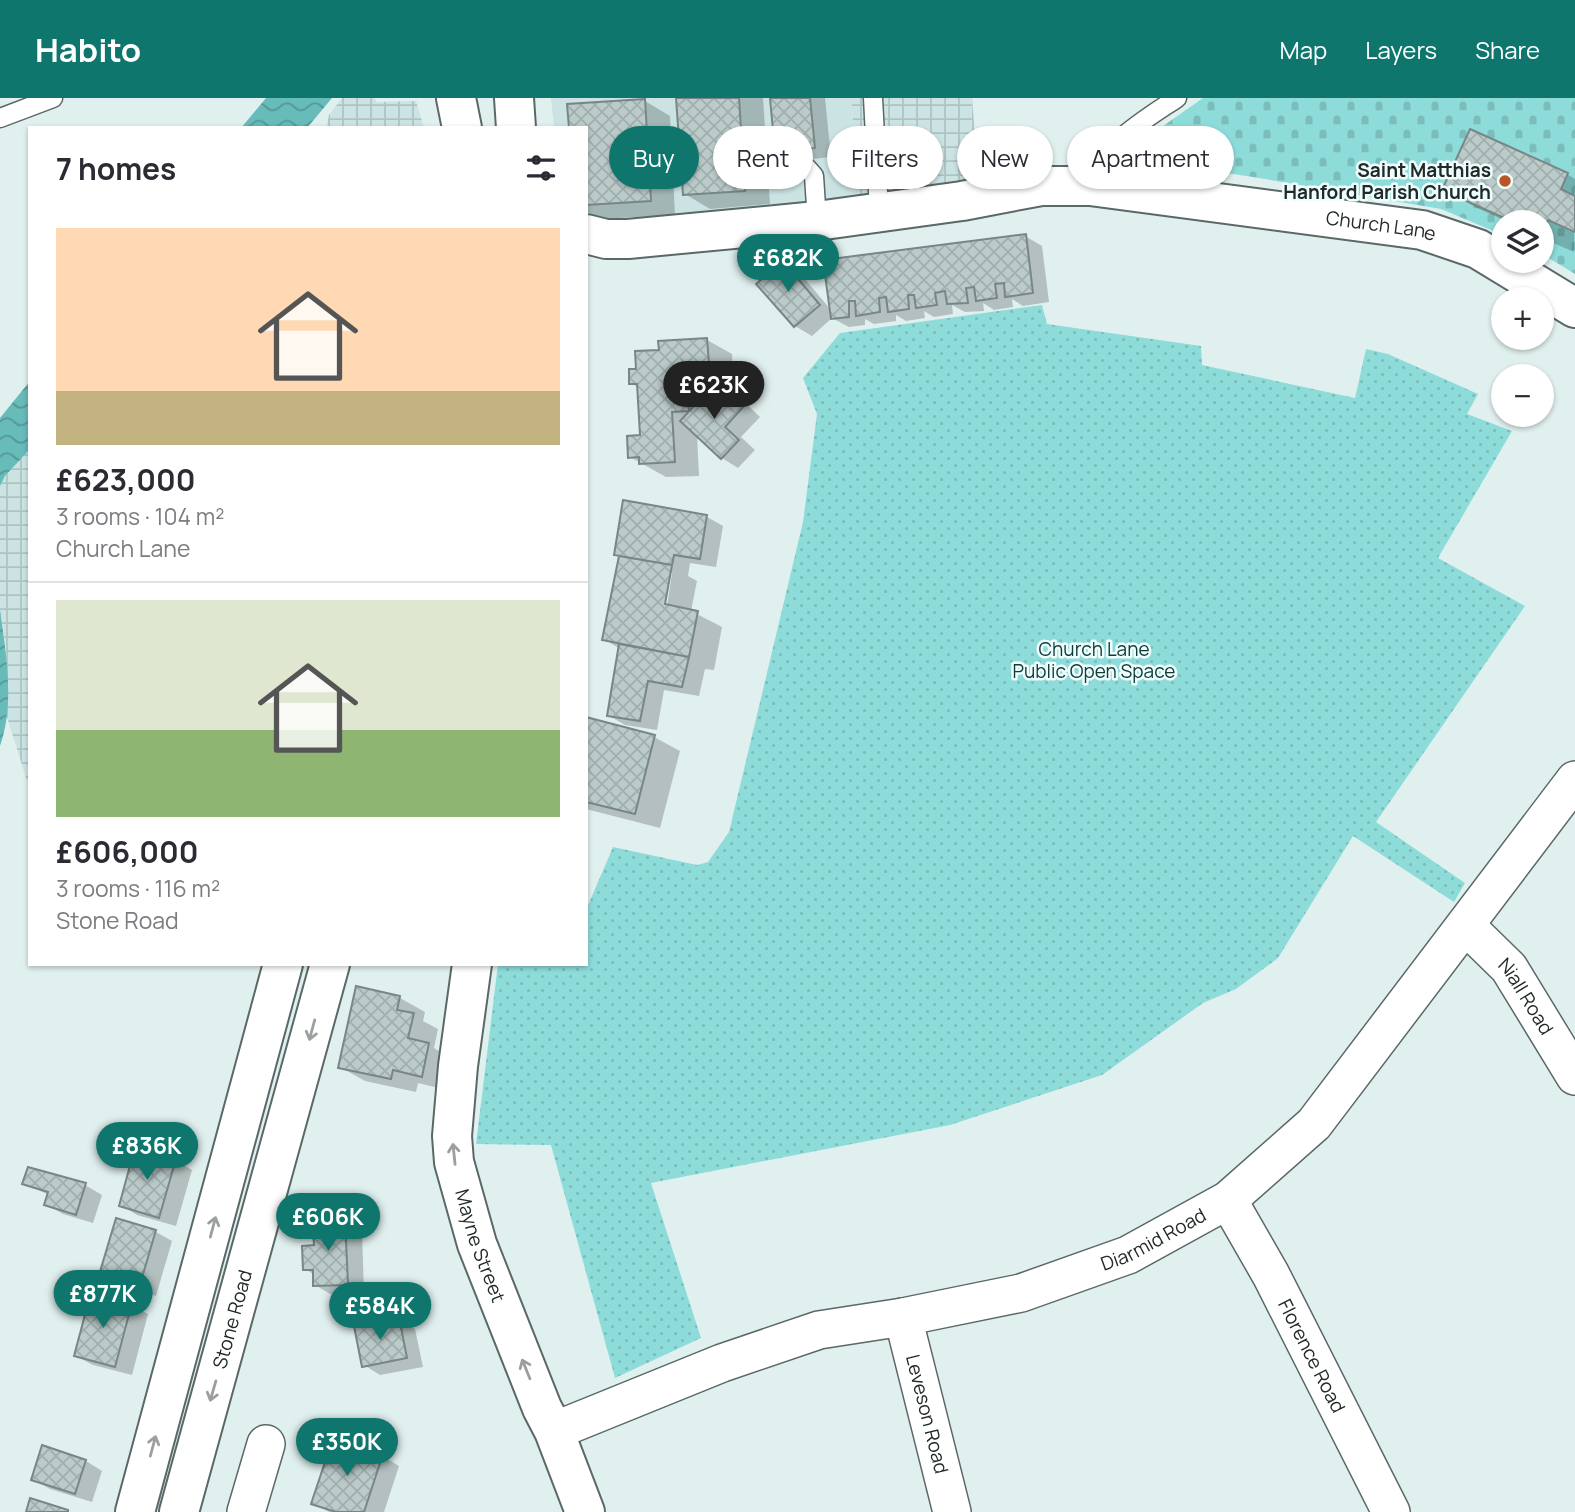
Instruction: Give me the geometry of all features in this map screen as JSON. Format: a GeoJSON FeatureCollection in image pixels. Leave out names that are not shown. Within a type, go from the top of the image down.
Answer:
{"type":"FeatureCollection","features":[{"type":"Feature","properties":{"kind":"main road"},"geometry":{"type":"LineString","coordinates":[[456,98],[462,126]]}},
{"type":"Feature","properties":{"kind":"main road"},"geometry":{"type":"LineString","coordinates":[[514,98],[516,126]]}},
{"type":"Feature","properties":{"kind":"main road","name":"Church Lane"},"geometry":{"type":"LineString","coordinates":[[593,242],[817,221],[962,201],[1041,186],[1067,186]]}},
{"type":"Feature","properties":{"kind":"main road","name":"Church Lane"},"geometry":{"type":"LineString","coordinates":[[1113,189],[1422,230],[1478,249],[1575,307]]}},
{"type":"Feature","properties":{"kind":"main road"},"geometry":{"type":"LineString","coordinates":[[135,1512],[282,966]]}},
{"type":"Feature","properties":{"kind":"main road","name":"Stone Road"},"geometry":{"type":"LineString","coordinates":[[179,1512],[329,966]]}},
{"type":"Feature","properties":{"kind":"main road","name":"Mayne Street"},"geometry":{"type":"LineString","coordinates":[[472,966],[456,1089],[452,1136],[454,1162],[477,1244],[585,1512]]}},
{"type":"Feature","properties":{"kind":"street","name":"Diarmid Road"},"geometry":{"type":"LineString","coordinates":[[554,1431],[722,1363],[819,1330],[903,1317],[1021,1293],[1128,1255],[1228,1200],[1314,1124],[1575,780]]}},
{"type":"Feature","properties":{"kind":"street","name":"Niall Road"},"geometry":{"type":"LineString","coordinates":[[1466,926],[1508,968],[1575,1076]]}},
{"type":"Feature","properties":{"kind":"street","name":"Florence Road"},"geometry":{"type":"LineString","coordinates":[[1228,1200],[1271,1275],[1391,1512]]}},
{"type":"Feature","properties":{"kind":"street","name":"Leveson Road"},"geometry":{"type":"LineString","coordinates":[[903,1317],[952,1512]]}},
{"type":"Feature","properties":{"kind":"street"},"geometry":{"type":"LineString","coordinates":[[246,1512],[270,1458]]}},
{"type":"Feature","properties":{"kind":"lane"},"geometry":{"type":"LineString","coordinates":[[0,118],[53,98]]}},
{"type":"Feature","properties":{"kind":"lane"},"geometry":{"type":"LineString","coordinates":[[873,98],[879,211]]}},
{"type":"Feature","properties":{"kind":"lane"},"geometry":{"type":"LineString","coordinates":[[1137,126],[1177,98]]}},
{"type":"Feature","properties":{"kind":"lane"},"geometry":{"type":"LineString","coordinates":[[813,175],[817,221]]}},
{"type":"Feature","properties":{"kind":"shaded area"},"geometry":{"type":"Polygon","coordinates":[[[342,98],[375,98],[376,102],[416,101],[423,126],[326,126],[329,115],[342,98]]]}},
{"type":"Feature","properties":{"kind":"shaded area"},"geometry":{"type":"Polygon","coordinates":[[[551,98],[851,98],[853,126],[827,126],[827,189],[858,189],[859,197],[612,221],[588,215],[588,126],[554,126],[551,98]]]}},
{"type":"Feature","properties":{"kind":"shaded area"},"geometry":{"type":"Polygon","coordinates":[[[851,98],[972,98],[974,126],[957,126],[957,186],[943,188],[943,126],[853,126],[851,98]]]}},
{"type":"Feature","properties":{"kind":"shaded area"},"geometry":{"type":"Polygon","coordinates":[[[858,189],[933,189],[859,197],[858,189]]]}},
{"type":"Feature","properties":{"kind":"shaded area"},"geometry":{"type":"Polygon","coordinates":[[[28,450],[28,782],[7,717],[6,650],[0,610],[0,486],[5,476],[28,450]]]}},
{"type":"Feature","properties":{"kind":"green space"},"geometry":{"type":"Polygon","coordinates":[[[1203,98],[1575,98],[1575,274],[1554,261],[1554,210],[1491,210],[1491,230],[1441,209],[1234,174],[1234,126],[1163,126],[1203,98]]]}},
{"type":"Feature","properties":{"kind":"green space","name":"Church Lane Public Open Space"},"geometry":{"type":"Polygon","coordinates":[[[1042,305],[1047,324],[1201,346],[1202,365],[1355,398],[1366,349],[1388,354],[1478,394],[1467,414],[1491,423],[1491,427],[1512,431],[1438,558],[1525,606],[1376,822],[1465,883],[1454,902],[1353,836],[1278,958],[1236,989],[1203,1003],[1102,1075],[950,1125],[651,1183],[701,1338],[615,1378],[551,1145],[476,1144],[498,966],[588,966],[588,905],[613,847],[697,865],[708,862],[729,832],[803,522],[817,414],[803,378],[840,333],[1042,305]]]}},
{"type":"Feature","properties":{"kind":"water"},"geometry":{"type":"Polygon","coordinates":[[[266,98],[332,98],[309,126],[243,126],[266,98]]]}},
{"type":"Feature","properties":{"kind":"water"},"geometry":{"type":"Polygon","coordinates":[[[28,383],[28,451],[5,476],[0,486],[0,418],[28,383]]]}},
{"type":"Feature","properties":{"kind":"water"},"geometry":{"type":"Polygon","coordinates":[[[0,610],[7,661],[8,696],[5,730],[0,746],[0,610]]]}},
{"type":"Feature","properties":{"kind":"building"},"geometry":{"type":"Polygon","coordinates":[[[676,98],[739,98],[741,126],[713,126],[713,189],[745,191],[683,195],[683,189],[699,189],[699,126],[678,126],[676,98]]]}},
{"type":"Feature","properties":{"kind":"building"},"geometry":{"type":"Polygon","coordinates":[[[770,98],[810,98],[813,126],[773,126],[770,98]]]}},
{"type":"Feature","properties":{"kind":"building"},"geometry":{"type":"Polygon","coordinates":[[[645,99],[647,126],[609,126],[609,189],[650,189],[651,201],[588,205],[588,126],[569,126],[567,104],[645,99]]]}},
{"type":"Feature","properties":{"kind":"building","name":"Saint Matthias Hanford Parish Church"},"geometry":{"type":"Polygon","coordinates":[[[1470,129],[1568,173],[1561,189],[1575,196],[1575,232],[1554,223],[1554,210],[1491,212],[1442,190],[1470,129]]]}},
{"type":"Feature","properties":{"kind":"building"},"geometry":{"type":"Polygon","coordinates":[[[1026,234],[1033,293],[1005,297],[1004,283],[995,284],[997,298],[976,301],[974,287],[966,288],[968,303],[947,304],[945,291],[935,293],[937,305],[916,308],[914,295],[908,295],[909,309],[888,312],[886,297],[879,298],[880,312],[856,316],[855,301],[849,301],[849,317],[831,319],[823,260],[1026,234]]]}},
{"type":"Feature","properties":{"kind":"building"},"geometry":{"type":"Polygon","coordinates":[[[783,261],[820,305],[794,327],[756,284],[783,261]]]}},
{"type":"Feature","properties":{"kind":"building"},"geometry":{"type":"Polygon","coordinates":[[[707,338],[710,377],[687,378],[689,411],[672,412],[675,462],[639,464],[639,457],[628,458],[627,436],[640,435],[637,384],[629,384],[629,369],[636,369],[635,351],[659,350],[658,341],[707,338]]]}},
{"type":"Feature","properties":{"kind":"building"},"geometry":{"type":"Polygon","coordinates":[[[722,385],[744,406],[725,427],[739,440],[721,459],[680,421],[706,393],[711,397],[722,385]]]}},
{"type":"Feature","properties":{"kind":"building"},"geometry":{"type":"Polygon","coordinates":[[[623,500],[707,515],[700,559],[674,555],[672,565],[614,555],[623,500]]]}},
{"type":"Feature","properties":{"kind":"building"},"geometry":{"type":"Polygon","coordinates":[[[619,556],[672,565],[665,604],[698,611],[689,657],[602,640],[619,556]]]}},
{"type":"Feature","properties":{"kind":"building"},"geometry":{"type":"Polygon","coordinates":[[[619,644],[689,657],[682,687],[648,681],[640,721],[607,716],[619,644]]]}},
{"type":"Feature","properties":{"kind":"building"},"geometry":{"type":"Polygon","coordinates":[[[588,718],[655,735],[635,814],[588,802],[588,718]]]}},
{"type":"Feature","properties":{"kind":"building"},"geometry":{"type":"Polygon","coordinates":[[[356,986],[400,996],[397,1010],[414,1013],[408,1038],[429,1043],[422,1077],[393,1070],[391,1079],[338,1068],[356,986]]]}},
{"type":"Feature","properties":{"kind":"building"},"geometry":{"type":"Polygon","coordinates":[[[135,1147],[176,1159],[159,1218],[119,1206],[135,1147]]]}},
{"type":"Feature","properties":{"kind":"building"},"geometry":{"type":"Polygon","coordinates":[[[28,1167],[86,1183],[76,1215],[44,1205],[48,1192],[22,1184],[28,1167]]]}},
{"type":"Feature","properties":{"kind":"building"},"geometry":{"type":"Polygon","coordinates":[[[116,1218],[156,1230],[139,1288],[99,1275],[116,1218]]]}},
{"type":"Feature","properties":{"kind":"building"},"geometry":{"type":"Polygon","coordinates":[[[345,1218],[348,1285],[313,1286],[313,1270],[303,1270],[302,1246],[314,1245],[312,1219],[345,1218]]]}},
{"type":"Feature","properties":{"kind":"building"},"geometry":{"type":"Polygon","coordinates":[[[91,1292],[132,1303],[115,1367],[74,1356],[91,1292]]]}},
{"type":"Feature","properties":{"kind":"building"},"geometry":{"type":"Polygon","coordinates":[[[399,1317],[407,1358],[362,1367],[354,1326],[399,1317]]]}},
{"type":"Feature","properties":{"kind":"building"},"geometry":{"type":"Polygon","coordinates":[[[333,1438],[383,1454],[364,1512],[336,1512],[311,1504],[333,1438]]]}},
{"type":"Feature","properties":{"kind":"building"},"geometry":{"type":"Polygon","coordinates":[[[42,1445],[86,1460],[75,1494],[31,1480],[42,1445]]]}},
{"type":"Feature","properties":{"kind":"building"},"geometry":{"type":"Polygon","coordinates":[[[30,1498],[68,1510],[68,1512],[26,1512],[30,1498]]]}},
{"type":"Feature","properties":{"kind":"place","name":"Saint Matthias Hanford Parish Church"},"geometry":{"type":"Point","coordinates":[1505,181]}}]}
